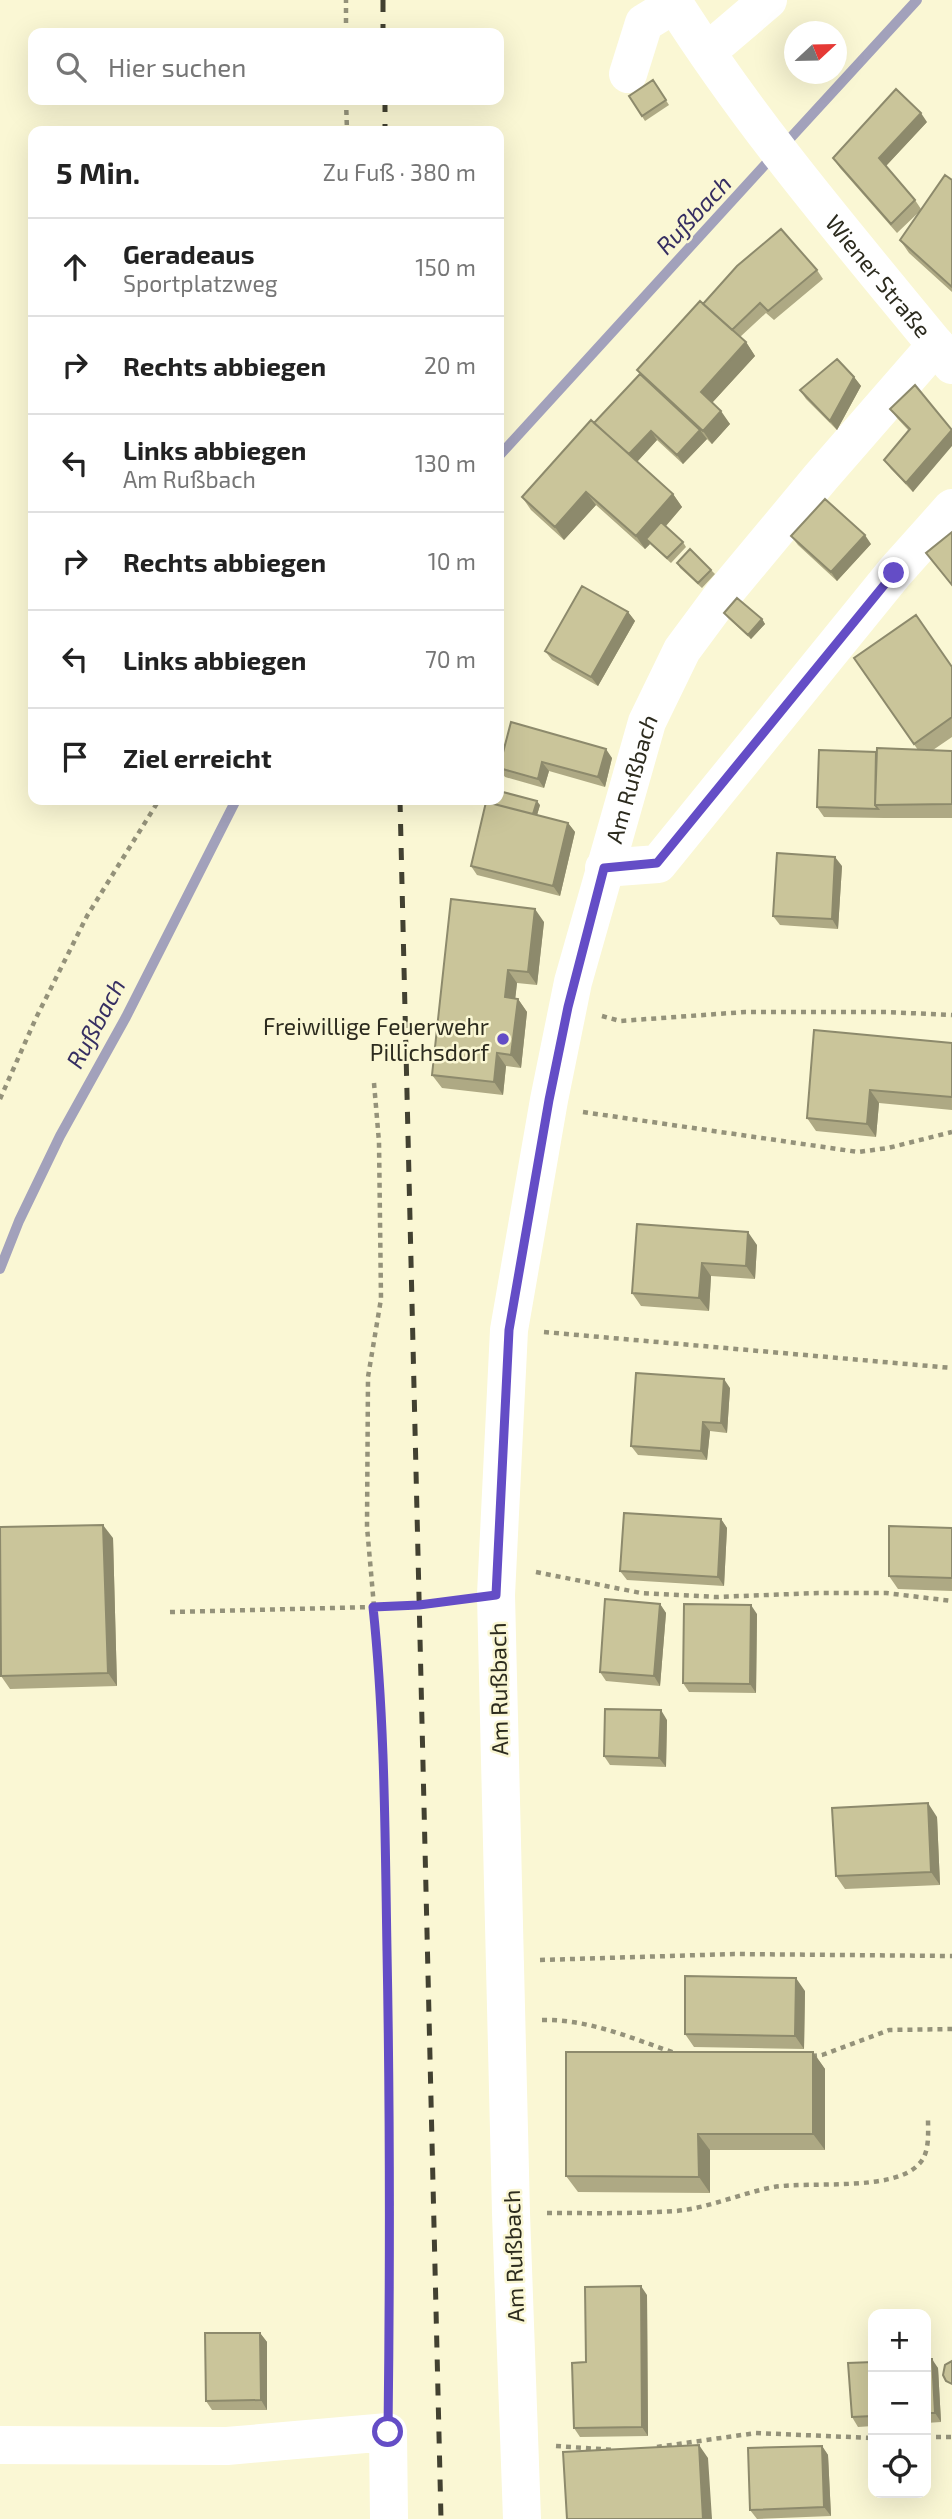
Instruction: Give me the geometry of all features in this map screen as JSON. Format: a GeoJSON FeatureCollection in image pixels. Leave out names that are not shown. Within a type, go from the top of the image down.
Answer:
{"type":"FeatureCollection","features":[{"type":"Feature","properties":{"kind":"street"},"geometry":{"type":"LineString","coordinates":[[628,74],[644,23],[674,2],[706,52],[768,0]]}},
{"type":"Feature","properties":{"kind":"street","name":"Wiener Straße"},"geometry":{"type":"LineString","coordinates":[[706,52],[807,187],[944,355]]}},
{"type":"Feature","properties":{"kind":"street","name":"Am Rußbach"},"geometry":{"type":"LineString","coordinates":[[522,2519],[504,1961],[496,1580],[509,1330],[549,1100],[568,1007],[646,722],[682,650],[722,596],[821,477],[944,355]]}},
{"type":"Feature","properties":{"kind":"street"},"geometry":{"type":"LineString","coordinates":[[604,868],[657,863],[894,573],[952,508]]}},
{"type":"Feature","properties":{"kind":"street"},"geometry":{"type":"LineString","coordinates":[[0,2445],[227,2446],[388,2432],[389,2519]]}},
{"type":"Feature","properties":{"kind":"path"},"geometry":{"type":"LineString","coordinates":[[346,0],[346,28]]}},
{"type":"Feature","properties":{"kind":"path"},"geometry":{"type":"LineString","coordinates":[[346,105],[347,126]]}},
{"type":"Feature","properties":{"kind":"path"},"geometry":{"type":"LineString","coordinates":[[0,1099],[36,1018],[87,916],[156,805]]}},
{"type":"Feature","properties":{"kind":"path"},"geometry":{"type":"LineString","coordinates":[[568,1007],[620,1021],[744,1012],[952,1015]]}},
{"type":"Feature","properties":{"kind":"path"},"geometry":{"type":"LineString","coordinates":[[374,1083],[379,1142],[381,1299],[368,1377],[367,1527],[381,1686],[386,1892],[391,2204],[388,2432]]}},
{"type":"Feature","properties":{"kind":"path"},"geometry":{"type":"LineString","coordinates":[[549,1100],[588,1114],[858,1152],[888,1148],[952,1132]]}},
{"type":"Feature","properties":{"kind":"path"},"geometry":{"type":"LineString","coordinates":[[509,1330],[952,1368]]}},
{"type":"Feature","properties":{"kind":"path"},"geometry":{"type":"LineString","coordinates":[[170,1612],[419,1605],[496,1580],[716,1597],[818,1592],[886,1593],[952,1601]]}},
{"type":"Feature","properties":{"kind":"path"},"geometry":{"type":"LineString","coordinates":[[504,1961],[734,1954],[952,1956]]}},
{"type":"Feature","properties":{"kind":"path"},"geometry":{"type":"LineString","coordinates":[[506,2022],[581,2022],[686,2055]]}},
{"type":"Feature","properties":{"kind":"path"},"geometry":{"type":"LineString","coordinates":[[809,2057],[822,2055],[889,2030],[952,2029]]}},
{"type":"Feature","properties":{"kind":"path"},"geometry":{"type":"LineString","coordinates":[[511,2213],[678,2211],[772,2188],[807,2183],[873,2183],[902,2176],[920,2164],[928,2145],[929,2118]]}},
{"type":"Feature","properties":{"kind":"path"},"geometry":{"type":"LineString","coordinates":[[644,2449],[756,2434],[868,2438]]}},
{"type":"Feature","properties":{"kind":"path"},"geometry":{"type":"LineString","coordinates":[[931,2437],[952,2437]]}},
{"type":"Feature","properties":{"kind":"path"},"geometry":{"type":"LineString","coordinates":[[520,2444],[619,2450]]}},
{"type":"Feature","properties":{"kind":"building"},"geometry":{"type":"Polygon","coordinates":[[[653,80],[666,100],[642,116],[629,96],[653,80]]]}},
{"type":"Feature","properties":{"kind":"building"},"geometry":{"type":"Polygon","coordinates":[[[896,89],[921,113],[879,158],[915,200],[891,224],[833,158],[896,89]]]}},
{"type":"Feature","properties":{"kind":"building"},"geometry":{"type":"Polygon","coordinates":[[[945,175],[952,180],[952,287],[900,240],[945,175]]]}},
{"type":"Feature","properties":{"kind":"building"},"geometry":{"type":"Polygon","coordinates":[[[781,229],[817,270],[768,311],[760,303],[732,330],[703,304],[737,266],[781,229]]]}},
{"type":"Feature","properties":{"kind":"building"},"geometry":{"type":"Polygon","coordinates":[[[700,301],[746,342],[701,392],[721,411],[703,431],[637,370],[700,301]]]}},
{"type":"Feature","properties":{"kind":"building"},"geometry":{"type":"Polygon","coordinates":[[[837,359],[854,377],[830,421],[800,390],[837,359]]]}},
{"type":"Feature","properties":{"kind":"building"},"geometry":{"type":"Polygon","coordinates":[[[640,374],[700,430],[677,455],[651,431],[629,454],[594,423],[640,374]]]}},
{"type":"Feature","properties":{"kind":"building"},"geometry":{"type":"Polygon","coordinates":[[[915,385],[952,430],[906,483],[884,460],[910,429],[890,409],[915,385]]]}},
{"type":"Feature","properties":{"kind":"building"},"geometry":{"type":"Polygon","coordinates":[[[591,420],[673,494],[636,536],[586,492],[555,527],[522,497],[591,420]]]}},
{"type":"Feature","properties":{"kind":"building"},"geometry":{"type":"Polygon","coordinates":[[[825,499],[865,535],[831,572],[791,536],[825,499]]]}},
{"type":"Feature","properties":{"kind":"building"},"geometry":{"type":"Polygon","coordinates":[[[661,522],[683,542],[667,558],[646,539],[661,522]]]}},
{"type":"Feature","properties":{"kind":"building"},"geometry":{"type":"Polygon","coordinates":[[[952,532],[952,585],[926,553],[952,532]]]}},
{"type":"Feature","properties":{"kind":"building"},"geometry":{"type":"Polygon","coordinates":[[[690,549],[711,570],[698,583],[677,563],[690,549]]]}},
{"type":"Feature","properties":{"kind":"building"},"geometry":{"type":"Polygon","coordinates":[[[582,586],[628,612],[591,677],[545,651],[582,586]]]}},
{"type":"Feature","properties":{"kind":"building"},"geometry":{"type":"Polygon","coordinates":[[[737,598],[762,619],[748,635],[724,613],[737,598]]]}},
{"type":"Feature","properties":{"kind":"building"},"geometry":{"type":"Polygon","coordinates":[[[916,615],[952,667],[952,717],[914,744],[854,658],[916,615]]]}},
{"type":"Feature","properties":{"kind":"building"},"geometry":{"type":"Polygon","coordinates":[[[511,722],[606,749],[598,777],[542,762],[538,779],[504,769],[504,749],[511,722]]]}},
{"type":"Feature","properties":{"kind":"building"},"geometry":{"type":"Polygon","coordinates":[[[877,748],[952,751],[952,804],[875,805],[877,748]]]}},
{"type":"Feature","properties":{"kind":"building"},"geometry":{"type":"Polygon","coordinates":[[[819,750],[876,752],[875,805],[878,809],[817,807],[819,750]]]}},
{"type":"Feature","properties":{"kind":"building"},"geometry":{"type":"Polygon","coordinates":[[[504,792],[537,801],[533,814],[498,805],[504,805],[504,792]]]}},
{"type":"Feature","properties":{"kind":"building"},"geometry":{"type":"Polygon","coordinates":[[[485,805],[498,805],[568,823],[553,886],[471,866],[485,805]]]}},
{"type":"Feature","properties":{"kind":"building"},"geometry":{"type":"Polygon","coordinates":[[[777,853],[835,857],[832,919],[773,916],[777,853]]]}},
{"type":"Feature","properties":{"kind":"building"},"geometry":{"type":"Polygon","coordinates":[[[451,899],[535,909],[528,972],[508,970],[505,997],[518,999],[511,1055],[497,1053],[494,1082],[432,1075],[451,899]]]}},
{"type":"Feature","properties":{"kind":"building"},"geometry":{"type":"Polygon","coordinates":[[[814,1030],[952,1043],[952,1097],[870,1090],[867,1124],[807,1118],[814,1030]]]}},
{"type":"Feature","properties":{"kind":"building"},"geometry":{"type":"Polygon","coordinates":[[[637,1224],[748,1232],[746,1266],[702,1263],[699,1298],[632,1293],[637,1224]]]}},
{"type":"Feature","properties":{"kind":"building"},"geometry":{"type":"Polygon","coordinates":[[[636,1373],[724,1379],[721,1423],[703,1422],[701,1451],[631,1446],[636,1373]]]}},
{"type":"Feature","properties":{"kind":"building"},"geometry":{"type":"Polygon","coordinates":[[[624,1513],[721,1519],[718,1577],[620,1571],[624,1513]]]}},
{"type":"Feature","properties":{"kind":"building"},"geometry":{"type":"Polygon","coordinates":[[[103,1525],[108,1673],[1,1676],[0,1527],[103,1525]]]}},
{"type":"Feature","properties":{"kind":"building"},"geometry":{"type":"Polygon","coordinates":[[[889,1526],[952,1528],[952,1578],[889,1576],[889,1526]]]}},
{"type":"Feature","properties":{"kind":"building"},"geometry":{"type":"Polygon","coordinates":[[[605,1599],[660,1604],[654,1676],[600,1672],[605,1599]]]}},
{"type":"Feature","properties":{"kind":"building"},"geometry":{"type":"Polygon","coordinates":[[[684,1604],[751,1605],[750,1684],[683,1683],[684,1604]]]}},
{"type":"Feature","properties":{"kind":"building"},"geometry":{"type":"Polygon","coordinates":[[[605,1709],[661,1710],[659,1758],[604,1756],[605,1709]]]}},
{"type":"Feature","properties":{"kind":"building"},"geometry":{"type":"Polygon","coordinates":[[[928,1803],[931,1872],[836,1876],[832,1808],[928,1803]]]}},
{"type":"Feature","properties":{"kind":"building"},"geometry":{"type":"Polygon","coordinates":[[[685,1976],[796,1978],[795,2036],[685,2034],[685,1976]]]}},
{"type":"Feature","properties":{"kind":"building"},"geometry":{"type":"Polygon","coordinates":[[[566,2052],[813,2052],[813,2134],[698,2134],[699,2177],[566,2176],[566,2052]]]}},
{"type":"Feature","properties":{"kind":"building"},"geometry":{"type":"Polygon","coordinates":[[[641,2286],[642,2427],[574,2428],[572,2363],[586,2362],[585,2287],[641,2286]]]}},
{"type":"Feature","properties":{"kind":"building"},"geometry":{"type":"Polygon","coordinates":[[[205,2333],[260,2333],[261,2400],[206,2401],[205,2333]]]}},
{"type":"Feature","properties":{"kind":"building"},"geometry":{"type":"Polygon","coordinates":[[[931,2359],[932,2359],[935,2413],[931,2413],[931,2359]]]}},
{"type":"Feature","properties":{"kind":"building"},"geometry":{"type":"Polygon","coordinates":[[[952,2361],[952,2384],[946,2381],[943,2375],[945,2365],[952,2361]]]}},
{"type":"Feature","properties":{"kind":"building"},"geometry":{"type":"Polygon","coordinates":[[[868,2362],[868,2416],[852,2417],[848,2363],[868,2362]]]}},
{"type":"Feature","properties":{"kind":"building"},"geometry":{"type":"Polygon","coordinates":[[[699,2445],[703,2519],[567,2519],[563,2452],[699,2445]]]}},
{"type":"Feature","properties":{"kind":"building"},"geometry":{"type":"Polygon","coordinates":[[[822,2446],[824,2507],[750,2510],[748,2448],[822,2446]]]}},
{"type":"Feature","properties":{"kind":"waterway","name":"Rußbach"},"geometry":{"type":"LineString","coordinates":[[784,145],[917,0]]}},
{"type":"Feature","properties":{"kind":"waterway","name":"Rußbach"},"geometry":{"type":"LineString","coordinates":[[504,451],[773,156]]}},
{"type":"Feature","properties":{"kind":"waterway","name":"Rußbach"},"geometry":{"type":"LineString","coordinates":[[0,1269],[19,1221],[60,1136],[126,1017],[233,805]]}},
{"type":"Feature","properties":{"kind":"railway"},"geometry":{"type":"LineString","coordinates":[[383,0],[383,28]]}},
{"type":"Feature","properties":{"kind":"railway"},"geometry":{"type":"LineString","coordinates":[[385,105],[385,126]]}},
{"type":"Feature","properties":{"kind":"railway"},"geometry":{"type":"LineString","coordinates":[[400,805],[441,2519]]}},
{"type":"Feature","properties":{"kind":"place","name":"Freiwillige Feuerwehr Pillichsdorf"},"geometry":{"type":"Point","coordinates":[503,1039]}},
{"type":"Feature","properties":{"kind":"route"},"geometry":{"type":"LineString","coordinates":[[388,2432],[391,2204],[386,1892],[381,1686],[373,1607],[419,1605],[496,1595],[509,1330],[549,1100],[573,982],[604,868],[657,863],[894,573]]}}]}
